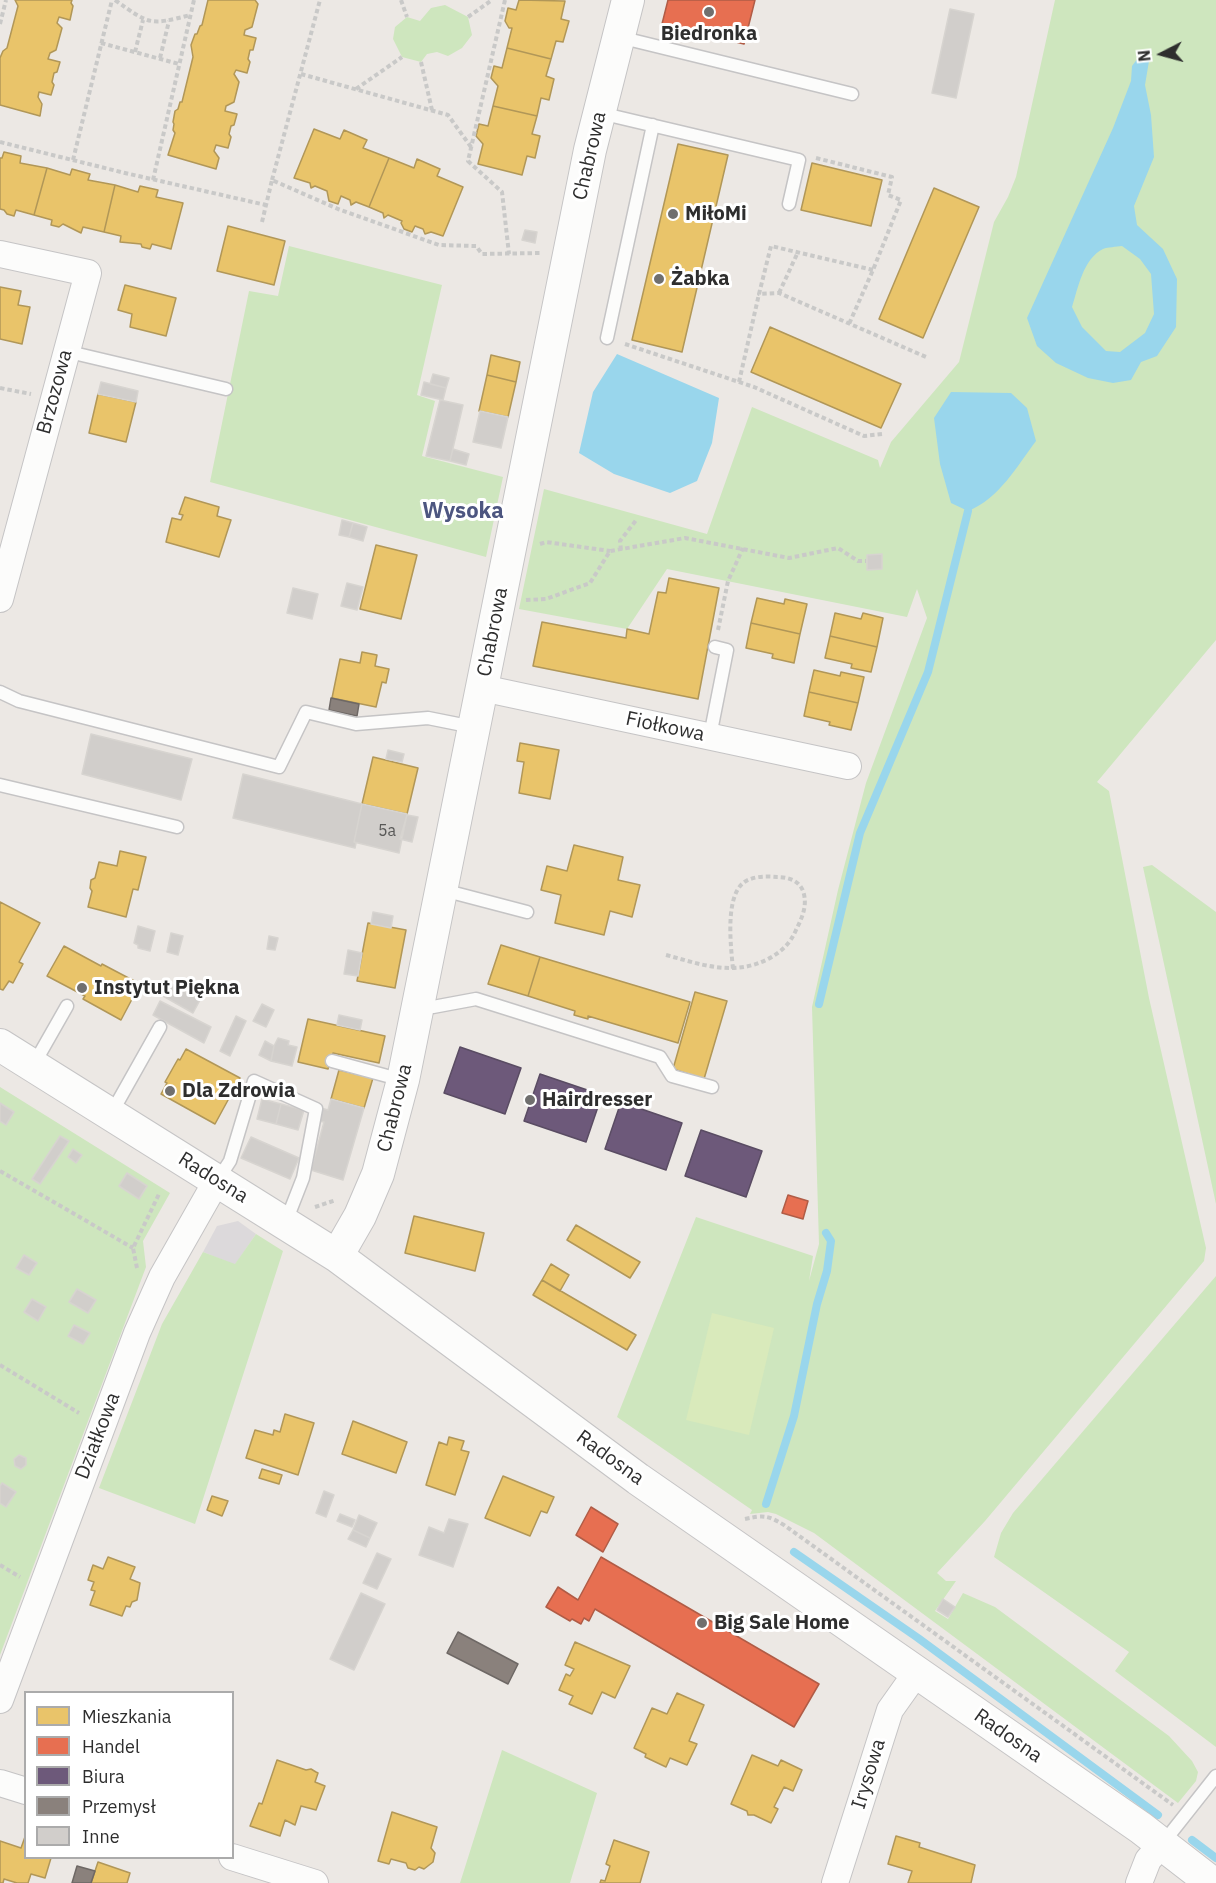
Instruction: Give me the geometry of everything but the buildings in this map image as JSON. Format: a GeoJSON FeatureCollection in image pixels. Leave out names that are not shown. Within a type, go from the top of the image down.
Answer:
{"type":"FeatureCollection","features":[{"type":"Feature","properties":{"kind":"street","name":"Chabrowa"},"geometry":{"type":"LineString","coordinates":[[337,1256],[360,1216],[378,1174],[403,1080],[590,150],[628,0]]}},
{"type":"Feature","properties":{"kind":"street","name":"Brzozowa"},"geometry":{"type":"LineString","coordinates":[[0,254],[88,273],[65,351],[0,598]]}},
{"type":"Feature","properties":{"kind":"street","name":"Fiołkowa"},"geometry":{"type":"LineString","coordinates":[[482,688],[848,766]]}},
{"type":"Feature","properties":{"kind":"street","name":"Radosna"},"geometry":{"type":"LineString","coordinates":[[0,1045],[337,1256],[638,1479],[1141,1828],[1212,1883]]}},
{"type":"Feature","properties":{"kind":"street","name":"Działkowa"},"geometry":{"type":"LineString","coordinates":[[0,1700],[137,1333],[162,1277],[216,1182]]}},
{"type":"Feature","properties":{"kind":"street","name":"Irysowa"},"geometry":{"type":"LineString","coordinates":[[835,1883],[890,1710],[917,1672]]}},
{"type":"Feature","properties":{"kind":"street"},"geometry":{"type":"LineString","coordinates":[[0,1783],[24,1790]]}},
{"type":"Feature","properties":{"kind":"street"},"geometry":{"type":"LineString","coordinates":[[1139,1883],[1148,1860],[1161,1845]]}},
{"type":"Feature","properties":{"kind":"street"},"geometry":{"type":"LineString","coordinates":[[234,1858],[315,1883]]}},
{"type":"Feature","properties":{"kind":"lane"},"geometry":{"type":"LineString","coordinates":[[618,37],[852,94]]}},
{"type":"Feature","properties":{"kind":"lane"},"geometry":{"type":"LineString","coordinates":[[599,112],[799,160],[789,204]]}},
{"type":"Feature","properties":{"kind":"lane"},"geometry":{"type":"LineString","coordinates":[[607,338],[653,125]]}},
{"type":"Feature","properties":{"kind":"lane"},"geometry":{"type":"LineString","coordinates":[[65,351],[226,389]]}},
{"type":"Feature","properties":{"kind":"lane"},"geometry":{"type":"LineString","coordinates":[[710,736],[728,650],[715,647]]}},
{"type":"Feature","properties":{"kind":"lane"},"geometry":{"type":"LineString","coordinates":[[0,692],[19,701],[279,767],[306,712],[356,724],[428,718],[474,727]]}},
{"type":"Feature","properties":{"kind":"lane"},"geometry":{"type":"LineString","coordinates":[[0,785],[177,827]]}},
{"type":"Feature","properties":{"kind":"lane"},"geometry":{"type":"LineString","coordinates":[[442,889],[527,912]]}},
{"type":"Feature","properties":{"kind":"lane"},"geometry":{"type":"LineString","coordinates":[[419,1005],[433,1007],[476,999],[660,1057],[672,1076],[711,1087]]}},
{"type":"Feature","properties":{"kind":"lane"},"geometry":{"type":"LineString","coordinates":[[33,1065],[67,1006]]}},
{"type":"Feature","properties":{"kind":"lane"},"geometry":{"type":"LineString","coordinates":[[111,1114],[160,1027]]}},
{"type":"Feature","properties":{"kind":"lane"},"geometry":{"type":"LineString","coordinates":[[332,1060],[403,1080]]}},
{"type":"Feature","properties":{"kind":"lane"},"geometry":{"type":"LineString","coordinates":[[216,1182],[230,1161],[254,1081],[316,1109],[303,1178],[285,1224]]}},
{"type":"Feature","properties":{"kind":"lane"},"geometry":{"type":"LineString","coordinates":[[1161,1845],[1216,1776]]}},
{"type":"Feature","properties":{"kind":"path"},"geometry":{"type":"LineString","coordinates":[[0,24],[6,0]]}},
{"type":"Feature","properties":{"kind":"path"},"geometry":{"type":"LineString","coordinates":[[73,160],[114,0],[143,20],[169,21],[190,15]]}},
{"type":"Feature","properties":{"kind":"path"},"geometry":{"type":"LineString","coordinates":[[153,180],[194,0]]}},
{"type":"Feature","properties":{"kind":"path"},"geometry":{"type":"LineString","coordinates":[[262,222],[320,0]]}},
{"type":"Feature","properties":{"kind":"path"},"geometry":{"type":"LineString","coordinates":[[401,0],[407,17]]}},
{"type":"Feature","properties":{"kind":"path"},"geometry":{"type":"LineString","coordinates":[[468,17],[492,0]]}},
{"type":"Feature","properties":{"kind":"path"},"geometry":{"type":"LineString","coordinates":[[505,0],[468,161],[501,192],[509,254]]}},
{"type":"Feature","properties":{"kind":"path"},"geometry":{"type":"LineString","coordinates":[[135,52],[143,20]]}},
{"type":"Feature","properties":{"kind":"path"},"geometry":{"type":"LineString","coordinates":[[160,58],[169,21]]}},
{"type":"Feature","properties":{"kind":"path"},"geometry":{"type":"LineString","coordinates":[[101,44],[179,64]]}},
{"type":"Feature","properties":{"kind":"path"},"geometry":{"type":"LineString","coordinates":[[356,89],[402,57]]}},
{"type":"Feature","properties":{"kind":"path"},"geometry":{"type":"LineString","coordinates":[[421,62],[432,110]]}},
{"type":"Feature","properties":{"kind":"path"},"geometry":{"type":"LineString","coordinates":[[301,74],[448,115],[471,148]]}},
{"type":"Feature","properties":{"kind":"path"},"geometry":{"type":"LineString","coordinates":[[0,142],[266,205]]}},
{"type":"Feature","properties":{"kind":"path"},"geometry":{"type":"LineString","coordinates":[[812,157],[892,177],[888,195],[901,200],[849,324]]}},
{"type":"Feature","properties":{"kind":"path"},"geometry":{"type":"LineString","coordinates":[[272,180],[338,209],[439,245],[476,246],[482,254],[545,253]]}},
{"type":"Feature","properties":{"kind":"path"},"geometry":{"type":"LineString","coordinates":[[739,382],[771,246],[873,270]]}},
{"type":"Feature","properties":{"kind":"path"},"geometry":{"type":"LineString","coordinates":[[779,293],[798,252]]}},
{"type":"Feature","properties":{"kind":"path"},"geometry":{"type":"LineString","coordinates":[[759,294],[779,293],[926,357]]}},
{"type":"Feature","properties":{"kind":"path"},"geometry":{"type":"LineString","coordinates":[[607,338],[754,387],[864,436],[882,434]]}},
{"type":"Feature","properties":{"kind":"path"},"geometry":{"type":"LineString","coordinates":[[0,388],[53,399]]}},
{"type":"Feature","properties":{"kind":"path"},"geometry":{"type":"LineString","coordinates":[[621,550],[620,541],[637,519]]}},
{"type":"Feature","properties":{"kind":"path"},"geometry":{"type":"LineString","coordinates":[[536,545],[546,542],[610,552],[685,538],[789,558],[838,548],[858,561],[866,561]]}},
{"type":"Feature","properties":{"kind":"path"},"geometry":{"type":"LineString","coordinates":[[728,581],[743,548]]}},
{"type":"Feature","properties":{"kind":"path"},"geometry":{"type":"LineString","coordinates":[[524,600],[546,599],[590,583],[610,552]]}},
{"type":"Feature","properties":{"kind":"path"},"geometry":{"type":"LineString","coordinates":[[666,955],[708,966],[733,969],[763,961],[778,953],[787,945],[796,930],[805,906],[803,891],[795,882],[790,879],[768,877],[750,879],[742,884],[736,895],[731,920],[733,969]]}},
{"type":"Feature","properties":{"kind":"path"},"geometry":{"type":"LineString","coordinates":[[0,1171],[133,1248]]}},
{"type":"Feature","properties":{"kind":"path"},"geometry":{"type":"LineString","coordinates":[[0,1365],[79,1413]]}},
{"type":"Feature","properties":{"kind":"path"},"geometry":{"type":"LineString","coordinates":[[745,1519],[763,1515],[784,1525],[1185,1814]]}},
{"type":"Feature","properties":{"kind":"path"},"geometry":{"type":"LineString","coordinates":[[0,1565],[22,1579]]}},
{"type":"Feature","properties":{"kind":"shaded area"},"geometry":{"type":"Polygon","coordinates":[[[238,1221],[256,1234],[235,1265],[203,1252],[217,1226],[238,1221]]]}},
{"type":"Feature","properties":{"kind":"green space"},"geometry":{"type":"Polygon","coordinates":[[[1055,0],[1216,0],[1216,640],[1097,782],[1109,791],[1149,998],[1206,1248],[1204,1261],[985,1521],[937,1573],[946,1581],[956,1581],[935,1611],[948,1619],[963,1593],[995,1607],[1169,1736],[1192,1761],[1198,1772],[1196,1781],[1178,1803],[814,1533],[776,1514],[768,1512],[750,1514],[752,1510],[617,1417],[696,1217],[813,1256],[809,1281],[819,1244],[812,1007],[838,890],[866,783],[927,618],[917,589],[907,617],[667,569],[627,629],[519,609],[544,489],[707,534],[752,407],[878,460],[880,468],[891,442],[959,362],[994,222],[1016,177],[1055,0]]]}},
{"type":"Feature","properties":{"kind":"green space"},"geometry":{"type":"Polygon","coordinates":[[[445,5],[468,17],[472,35],[462,48],[448,56],[437,52],[427,54],[421,62],[402,57],[393,39],[395,27],[407,17],[420,21],[431,8],[445,5]]]}},
{"type":"Feature","properties":{"kind":"green space"},"geometry":{"type":"Polygon","coordinates":[[[289,246],[442,285],[417,395],[435,401],[422,456],[503,477],[486,557],[210,482],[249,291],[278,296],[289,246]]]}},
{"type":"Feature","properties":{"kind":"green space"},"geometry":{"type":"Polygon","coordinates":[[[1152,865],[1216,912],[1216,1204],[1143,867],[1152,865]]]}},
{"type":"Feature","properties":{"kind":"green space"},"geometry":{"type":"Polygon","coordinates":[[[0,1087],[170,1193],[143,1241],[146,1267],[0,1655],[0,1087]]]}},
{"type":"Feature","properties":{"kind":"green space"},"geometry":{"type":"Polygon","coordinates":[[[256,1234],[283,1251],[195,1524],[99,1488],[162,1324],[203,1252],[235,1264],[256,1234]]]}},
{"type":"Feature","properties":{"kind":"green space"},"geometry":{"type":"Polygon","coordinates":[[[1216,1276],[1216,1747],[1115,1671],[1129,1652],[994,1557],[1001,1533],[1013,1513],[1216,1276]]]}},
{"type":"Feature","properties":{"kind":"green space"},"geometry":{"type":"Polygon","coordinates":[[[712,1313],[774,1328],[749,1435],[686,1420],[712,1313]]]}},
{"type":"Feature","properties":{"kind":"green space"},"geometry":{"type":"Polygon","coordinates":[[[502,1750],[597,1793],[570,1883],[460,1883],[502,1750]]]}},
{"type":"Feature","properties":{"kind":"water"},"geometry":{"type":"Polygon","coordinates":[[[1141,54],[1149,61],[1145,85],[1151,115],[1154,157],[1134,206],[1137,225],[1163,249],[1177,279],[1176,327],[1157,356],[1141,362],[1131,380],[1113,383],[1088,378],[1056,363],[1037,346],[1027,318],[1113,128],[1131,81],[1132,66],[1141,54]],[[1122,246],[1103,249],[1086,267],[1079,283],[1072,307],[1082,327],[1106,351],[1120,352],[1145,333],[1154,314],[1151,274],[1140,259],[1122,246]]]}},
{"type":"Feature","properties":{"kind":"water"},"geometry":{"type":"Polygon","coordinates":[[[617,354],[719,398],[712,443],[697,481],[670,493],[614,474],[579,453],[593,392],[617,354]]]}},
{"type":"Feature","properties":{"kind":"water"},"geometry":{"type":"Polygon","coordinates":[[[951,392],[1011,393],[1027,408],[1036,441],[998,490],[979,506],[968,511],[951,503],[940,464],[934,418],[951,392]]]}},
{"type":"Feature","properties":{"kind":"waterway"},"geometry":{"type":"LineString","coordinates":[[819,1004],[860,833],[928,672],[968,511]]}},
{"type":"Feature","properties":{"kind":"waterway"},"geometry":{"type":"LineString","coordinates":[[766,1504],[794,1416],[817,1304],[827,1271],[831,1241],[826,1233]]}},
{"type":"Feature","properties":{"kind":"waterway"},"geometry":{"type":"LineString","coordinates":[[794,1552],[918,1638],[1158,1815]]}},
{"type":"Feature","properties":{"kind":"waterway"},"geometry":{"type":"LineString","coordinates":[[1192,1840],[1216,1858]]}},
{"type":"Feature","properties":{"kind":"place","name":"Biedronka"},"geometry":{"type":"Point","coordinates":[709,12]}},
{"type":"Feature","properties":{"kind":"place","name":"MiłoMi"},"geometry":{"type":"Point","coordinates":[673,214]}},
{"type":"Feature","properties":{"kind":"place","name":"Żabka"},"geometry":{"type":"Point","coordinates":[659,279]}},
{"type":"Feature","properties":{"kind":"place","name":"Instytut Piękna"},"geometry":{"type":"Point","coordinates":[82,988]}},
{"type":"Feature","properties":{"kind":"place","name":"Dla Zdrowia"},"geometry":{"type":"Point","coordinates":[170,1091]}},
{"type":"Feature","properties":{"kind":"place","name":"Hairdresser"},"geometry":{"type":"Point","coordinates":[530,1100]}},
{"type":"Feature","properties":{"kind":"place","name":"Big Sale Home"},"geometry":{"type":"Point","coordinates":[702,1623]}},
{"type":"Feature","properties":{"kind":"district","name":"Wysoka"},"geometry":{"type":"Point","coordinates":[463,512]}}]}
